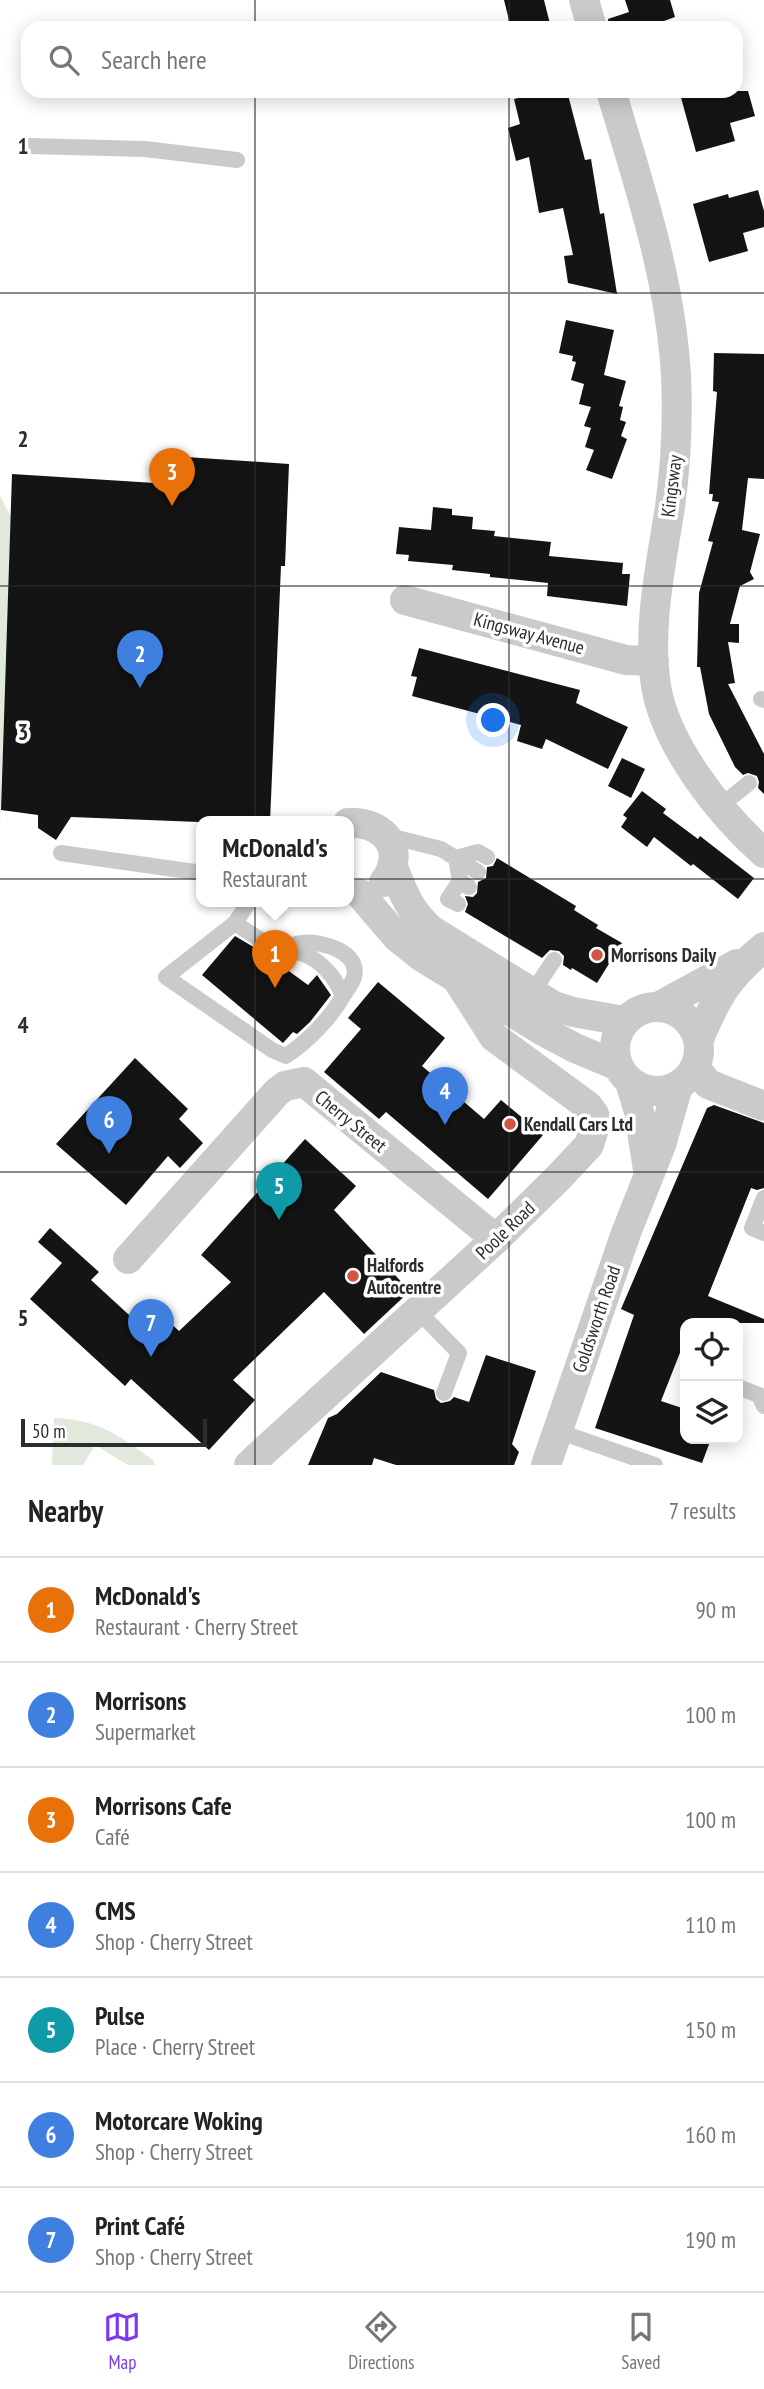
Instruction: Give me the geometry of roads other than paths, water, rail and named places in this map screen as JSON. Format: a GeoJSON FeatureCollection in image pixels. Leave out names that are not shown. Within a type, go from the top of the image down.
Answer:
{"type":"FeatureCollection","features":[{"type":"Feature","properties":{"kind":"street"},"geometry":{"type":"LineString","coordinates":[[583,0],[590,21]]}},
{"type":"Feature","properties":{"kind":"street","name":"Kingsway"},"geometry":{"type":"LineString","coordinates":[[613,98],[666,286],[676,374],[675,458],[656,600],[656,687],[667,720],[696,774],[738,830],[764,853]]}},
{"type":"Feature","properties":{"kind":"street","name":"Kingsway Avenue"},"geometry":{"type":"LineString","coordinates":[[405,600],[626,660],[654,661]]}},
{"type":"Feature","properties":{"kind":"street"},"geometry":{"type":"LineString","coordinates":[[354,823],[373,825],[385,835],[391,846],[393,867],[406,902],[430,930],[554,1006],[624,1021]]}},
{"type":"Feature","properties":{"kind":"street"},"geometry":{"type":"LineString","coordinates":[[354,893],[374,890],[384,882],[393,867]]}},
{"type":"Feature","properties":{"kind":"street"},"geometry":{"type":"LineString","coordinates":[[354,893],[397,937],[422,957],[543,1031],[624,1074],[642,1089],[667,1090],[691,1064],[693,1026],[673,1009],[660,1006],[646,1007],[634,1013],[624,1021],[614,1046],[624,1074]]}},
{"type":"Feature","properties":{"kind":"street","name":"Goldsworth Road"},"geometry":{"type":"LineString","coordinates":[[660,1006],[759,952]]}},
{"type":"Feature","properties":{"kind":"street","name":"Goldsworth Road"},"geometry":{"type":"LineString","coordinates":[[546,1465],[648,1174],[715,1002],[727,983],[759,952]]}},
{"type":"Feature","properties":{"kind":"street","name":"Poole Road"},"geometry":{"type":"LineString","coordinates":[[249,1465],[496,1238],[589,1145],[596,1122],[589,1106],[494,1037],[457,979]]}},
{"type":"Feature","properties":{"kind":"street"},"geometry":{"type":"LineString","coordinates":[[691,1064],[708,1084],[764,1106]]}},
{"type":"Feature","properties":{"kind":"street","name":"Goldsworth Road"},"geometry":{"type":"LineString","coordinates":[[624,1074],[639,1112],[648,1174]]}},
{"type":"Feature","properties":{"kind":"street","name":"Cherry Street"},"geometry":{"type":"LineString","coordinates":[[128,1259],[277,1092],[285,1086],[304,1083],[496,1238]]}},
{"type":"Feature","properties":{"kind":"lane"},"geometry":{"type":"LineString","coordinates":[[29,146],[145,149],[237,160]]}},
{"type":"Feature","properties":{"kind":"lane"},"geometry":{"type":"LineString","coordinates":[[719,807],[749,783]]}},
{"type":"Feature","properties":{"kind":"lane"},"geometry":{"type":"LineString","coordinates":[[385,835],[442,849],[478,872]]}},
{"type":"Feature","properties":{"kind":"lane"},"geometry":{"type":"LineString","coordinates":[[456,858],[478,852],[487,857]]}},
{"type":"Feature","properties":{"kind":"lane"},"geometry":{"type":"LineString","coordinates":[[61,853],[196,872]]}},
{"type":"Feature","properties":{"kind":"lane"},"geometry":{"type":"LineString","coordinates":[[456,858],[464,884],[448,898],[458,904]]}},
{"type":"Feature","properties":{"kind":"lane"},"geometry":{"type":"LineString","coordinates":[[246,907],[235,923],[166,977],[272,1050],[286,1056],[335,1010],[354,978],[355,968],[347,955],[323,943],[302,943],[281,950]]}},
{"type":"Feature","properties":{"kind":"lane"},"geometry":{"type":"LineString","coordinates":[[235,923],[252,936],[281,950],[302,953],[319,964],[336,979],[343,996]]}},
{"type":"Feature","properties":{"kind":"lane"},"geometry":{"type":"LineString","coordinates":[[532,993],[550,960]]}},
{"type":"Feature","properties":{"kind":"lane"},"geometry":{"type":"LineString","coordinates":[[764,1198],[752,1228],[764,1233]]}},
{"type":"Feature","properties":{"kind":"lane"},"geometry":{"type":"LineString","coordinates":[[418,1311],[459,1353],[444,1393]]}},
{"type":"Feature","properties":{"kind":"lane"},"geometry":{"type":"LineString","coordinates":[[743,1389],[759,1395],[764,1406]]}},
{"type":"Feature","properties":{"kind":"lane"},"geometry":{"type":"LineString","coordinates":[[557,1431],[655,1465]]}},
{"type":"Feature","properties":{"kind":"place","name":"Morrisons Cafe"},"geometry":{"type":"Point","coordinates":[172,506]}},
{"type":"Feature","properties":{"kind":"place","name":"Morrisons"},"geometry":{"type":"Point","coordinates":[140,688]}},
{"type":"Feature","properties":{"kind":"place","name":"Morrisons Daily"},"geometry":{"type":"Point","coordinates":[597,955]}},
{"type":"Feature","properties":{"kind":"place","name":"McDonald's"},"geometry":{"type":"Point","coordinates":[275,988]}},
{"type":"Feature","properties":{"kind":"place","name":"Kendall Cars Ltd"},"geometry":{"type":"Point","coordinates":[510,1124]}},
{"type":"Feature","properties":{"kind":"place","name":"CMS"},"geometry":{"type":"Point","coordinates":[445,1125]}},
{"type":"Feature","properties":{"kind":"place","name":"Motorcare Woking"},"geometry":{"type":"Point","coordinates":[109,1154]}},
{"type":"Feature","properties":{"kind":"place","name":"Pulse"},"geometry":{"type":"Point","coordinates":[279,1220]}},
{"type":"Feature","properties":{"kind":"place","name":"Halfords Autocentre"},"geometry":{"type":"Point","coordinates":[353,1276]}},
{"type":"Feature","properties":{"kind":"place","name":"Print Café"},"geometry":{"type":"Point","coordinates":[151,1357]}}]}
